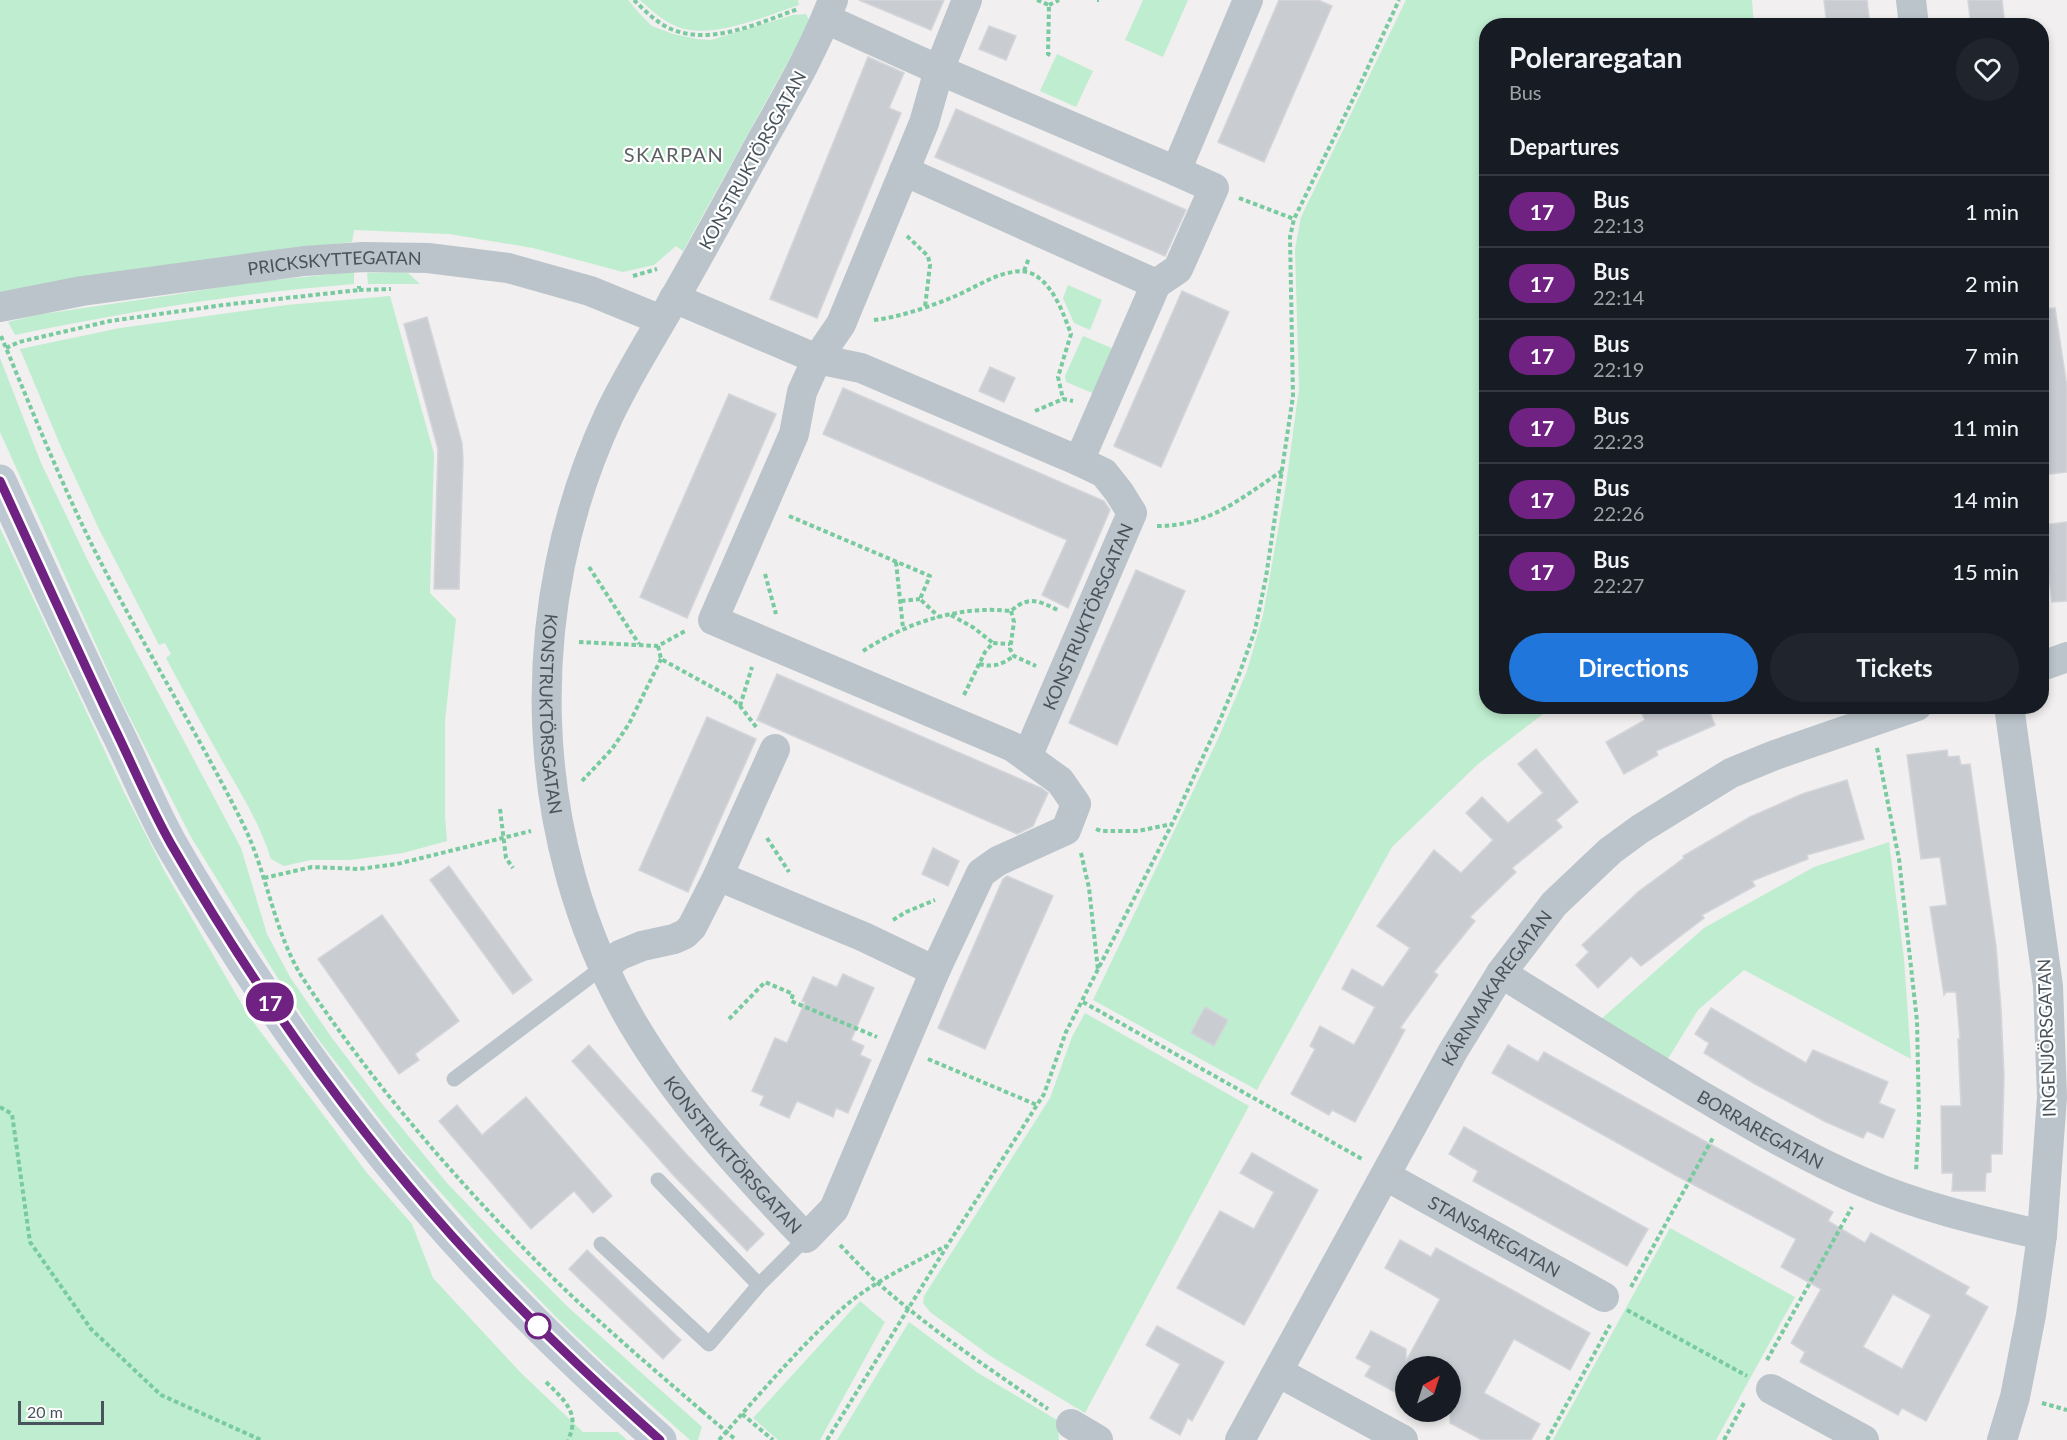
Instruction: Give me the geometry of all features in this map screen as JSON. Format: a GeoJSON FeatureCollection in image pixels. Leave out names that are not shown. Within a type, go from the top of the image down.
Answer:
{"type":"FeatureCollection","features":[{"type":"Feature","properties":{"kind":"main road"},"geometry":{"type":"LineString","coordinates":[[0,481],[83,662],[170,842],[256,983],[309,1059],[369,1137],[453,1237],[595,1382],[660,1440]]}},
{"type":"Feature","properties":{"kind":"street"},"geometry":{"type":"LineString","coordinates":[[967,0],[939,70],[924,123],[844,316],[817,359],[802,392],[794,434],[713,620],[1013,747],[1060,781],[1076,804],[1071,818]]}},
{"type":"Feature","properties":{"kind":"street"},"geometry":{"type":"LineString","coordinates":[[1176,171],[1248,0]]}},
{"type":"Feature","properties":{"kind":"street"},"geometry":{"type":"LineString","coordinates":[[1911,0],[1913,18]]}},
{"type":"Feature","properties":{"kind":"street"},"geometry":{"type":"LineString","coordinates":[[829,10],[939,70],[1214,188],[1178,269],[1156,284],[1079,461]]}},
{"type":"Feature","properties":{"kind":"street","name":"KONSTRUKTÖRSGATAN"},"geometry":{"type":"LineString","coordinates":[[829,10],[803,67],[668,309],[633,367],[588,464],[573,509],[561,557],[548,640],[546,686],[548,749],[556,816],[572,883],[603,967],[633,1024],[704,1124],[753,1183],[812,1231],[834,1209],[935,971],[981,873],[998,861],[1066,830],[1071,818]]}},
{"type":"Feature","properties":{"kind":"street"},"geometry":{"type":"LineString","coordinates":[[904,171],[1156,284]]}},
{"type":"Feature","properties":{"kind":"street","name":"PRICKSKYTTEGATAN"},"geometry":{"type":"LineString","coordinates":[[0,307],[82,291],[304,261],[363,257],[428,258],[508,268],[590,291],[668,309]]}},
{"type":"Feature","properties":{"kind":"street","name":"KONSTRUKTÖRSGATAN"},"geometry":{"type":"LineString","coordinates":[[668,309],[817,359],[861,368],[1104,473],[1132,513],[1028,757]]}},
{"type":"Feature","properties":{"kind":"street"},"geometry":{"type":"LineString","coordinates":[[2049,663],[2067,657]]}},
{"type":"Feature","properties":{"kind":"street","name":"KÄRNMAKAREGATAN"},"geometry":{"type":"LineString","coordinates":[[1240,1440],[1453,1051],[1501,973],[1554,904],[1610,851],[1731,773],[1775,755],[1893,714]]}},
{"type":"Feature","properties":{"kind":"street","name":"INGENJÖRSGATAN"},"geometry":{"type":"LineString","coordinates":[[2002,1440],[2010,1416],[2031,1315],[2042,1235],[2052,1097],[2048,986],[2010,714]]}},
{"type":"Feature","properties":{"kind":"street"},"geometry":{"type":"LineString","coordinates":[[603,967],[620,955],[642,946],[674,939],[685,934],[692,927],[776,749]]}},
{"type":"Feature","properties":{"kind":"street"},"geometry":{"type":"LineString","coordinates":[[718,876],[864,937],[935,971]]}},
{"type":"Feature","properties":{"kind":"street","name":"BORRAREGATAN"},"geometry":{"type":"LineString","coordinates":[[1501,973],[1728,1111],[1809,1157],[1865,1183],[1915,1201],[1974,1220],[2042,1235]]}},
{"type":"Feature","properties":{"kind":"street","name":"STANSAREGATAN"},"geometry":{"type":"LineString","coordinates":[[1386,1176],[1612,1301]]}},
{"type":"Feature","properties":{"kind":"street"},"geometry":{"type":"LineString","coordinates":[[1278,1372],[1402,1440]]}},
{"type":"Feature","properties":{"kind":"street"},"geometry":{"type":"LineString","coordinates":[[1764,1385],[1864,1440]]}},
{"type":"Feature","properties":{"kind":"street"},"geometry":{"type":"LineString","coordinates":[[1071,1424],[1098,1440]]}},
{"type":"Feature","properties":{"kind":"lane"},"geometry":{"type":"LineString","coordinates":[[454,1079],[603,967]]}},
{"type":"Feature","properties":{"kind":"lane"},"geometry":{"type":"LineString","coordinates":[[658,1180],[759,1285]]}},
{"type":"Feature","properties":{"kind":"lane"},"geometry":{"type":"LineString","coordinates":[[601,1244],[709,1344],[759,1285],[812,1231]]}},
{"type":"Feature","properties":{"kind":"path"},"geometry":{"type":"LineString","coordinates":[[634,0],[669,29],[710,36],[801,9],[829,10]]}},
{"type":"Feature","properties":{"kind":"path"},"geometry":{"type":"LineString","coordinates":[[1037,0],[1049,5],[1059,0]]}},
{"type":"Feature","properties":{"kind":"path"},"geometry":{"type":"LineString","coordinates":[[827,1440],[1044,1094],[1066,1032],[1172,824],[1240,672],[1255,630],[1266,577],[1293,396],[1290,237],[1294,219],[1399,0]]}},
{"type":"Feature","properties":{"kind":"path"},"geometry":{"type":"LineString","coordinates":[[1049,5],[1048,54],[1052,56]]}},
{"type":"Feature","properties":{"kind":"path"},"geometry":{"type":"LineString","coordinates":[[1214,188],[1294,219]]}},
{"type":"Feature","properties":{"kind":"path"},"geometry":{"type":"LineString","coordinates":[[885,216],[928,256],[930,265],[925,307]]}},
{"type":"Feature","properties":{"kind":"path"},"geometry":{"type":"LineString","coordinates":[[844,316],[870,321],[888,319],[953,297],[988,280],[1011,272],[1024,271],[1039,277],[1050,291],[1071,334],[1058,377],[1063,399]]}},
{"type":"Feature","properties":{"kind":"path"},"geometry":{"type":"LineString","coordinates":[[0,332],[61,479],[97,555],[238,815],[264,878],[278,927],[302,976],[396,1105],[457,1176],[552,1276],[606,1327],[736,1440]]}},
{"type":"Feature","properties":{"kind":"path"},"geometry":{"type":"LineString","coordinates":[[1007,430],[1029,414],[1063,399],[1079,402],[1100,412]]}},
{"type":"Feature","properties":{"kind":"path"},"geometry":{"type":"LineString","coordinates":[[1126,526],[1166,526],[1200,520],[1223,510],[1282,471]]}},
{"type":"Feature","properties":{"kind":"path"},"geometry":{"type":"LineString","coordinates":[[764,505],[930,576],[920,600]]}},
{"type":"Feature","properties":{"kind":"path"},"geometry":{"type":"LineString","coordinates":[[897,562],[903,628]]}},
{"type":"Feature","properties":{"kind":"path"},"geometry":{"type":"LineString","coordinates":[[588,566],[639,645]]}},
{"type":"Feature","properties":{"kind":"path"},"geometry":{"type":"LineString","coordinates":[[661,659],[730,697],[740,706],[773,647],[765,574]]}},
{"type":"Feature","properties":{"kind":"path"},"geometry":{"type":"LineString","coordinates":[[901,601],[920,600],[939,617]]}},
{"type":"Feature","properties":{"kind":"path"},"geometry":{"type":"LineString","coordinates":[[838,673],[852,657],[887,635],[951,614],[993,609],[1011,611],[1028,600],[1038,601],[1085,622]]}},
{"type":"Feature","properties":{"kind":"path"},"geometry":{"type":"LineString","coordinates":[[1011,611],[1014,622],[1010,649],[1014,656],[1061,678]]}},
{"type":"Feature","properties":{"kind":"path"},"geometry":{"type":"LineString","coordinates":[[951,614],[974,628],[993,644],[1010,644]]}},
{"type":"Feature","properties":{"kind":"path"},"geometry":{"type":"LineString","coordinates":[[548,640],[658,646],[690,628],[713,620]]}},
{"type":"Feature","properties":{"kind":"path"},"geometry":{"type":"LineString","coordinates":[[953,721],[985,652],[993,644]]}},
{"type":"Feature","properties":{"kind":"path"},"geometry":{"type":"LineString","coordinates":[[264,878],[312,867],[359,869],[397,864],[503,838],[556,816],[574,791],[612,749],[629,724],[661,659],[658,646]]}},
{"type":"Feature","properties":{"kind":"path"},"geometry":{"type":"LineString","coordinates":[[979,664],[990,667],[1001,664],[1014,656]]}},
{"type":"Feature","properties":{"kind":"path"},"geometry":{"type":"LineString","coordinates":[[1869,722],[1881,763],[1899,859],[1917,1021],[1919,1117],[1915,1201]]}},
{"type":"Feature","properties":{"kind":"path"},"geometry":{"type":"LineString","coordinates":[[500,809],[506,858],[513,868]]}},
{"type":"Feature","properties":{"kind":"path"},"geometry":{"type":"LineString","coordinates":[[748,809],[793,879]]}},
{"type":"Feature","properties":{"kind":"path"},"geometry":{"type":"LineString","coordinates":[[1071,818],[1101,831],[1138,831],[1172,824]]}},
{"type":"Feature","properties":{"kind":"path"},"geometry":{"type":"LineString","coordinates":[[1071,818],[1078,832],[1089,888],[1098,972]]}},
{"type":"Feature","properties":{"kind":"path"},"geometry":{"type":"LineString","coordinates":[[864,937],[906,912],[943,897],[971,893]]}},
{"type":"Feature","properties":{"kind":"path"},"geometry":{"type":"LineString","coordinates":[[729,1019],[765,982],[793,994],[791,1001],[1037,1105]]}},
{"type":"Feature","properties":{"kind":"path"},"geometry":{"type":"LineString","coordinates":[[1083,1002],[1366,1161],[1386,1176]]}},
{"type":"Feature","properties":{"kind":"path"},"geometry":{"type":"LineString","coordinates":[[0,1107],[12,1114],[30,1242],[91,1329],[161,1395],[261,1440]]}},
{"type":"Feature","properties":{"kind":"path"},"geometry":{"type":"LineString","coordinates":[[1547,1440],[1612,1301],[1728,1111]]}},
{"type":"Feature","properties":{"kind":"path"},"geometry":{"type":"LineString","coordinates":[[1724,1440],[1764,1385],[1865,1183]]}},
{"type":"Feature","properties":{"kind":"path"},"geometry":{"type":"LineString","coordinates":[[812,1231],[909,1309],[984,1365],[1071,1424]]}},
{"type":"Feature","properties":{"kind":"path"},"geometry":{"type":"LineString","coordinates":[[719,1440],[845,1306],[878,1283],[947,1246]]}},
{"type":"Feature","properties":{"kind":"path"},"geometry":{"type":"LineString","coordinates":[[1612,1301],[1764,1385]]}},
{"type":"Feature","properties":{"kind":"path"},"geometry":{"type":"LineString","coordinates":[[546,1382],[560,1396],[574,1418],[574,1427],[568,1440]]}},
{"type":"Feature","properties":{"kind":"path"},"geometry":{"type":"LineString","coordinates":[[742,1414],[773,1440]]}},
{"type":"Feature","properties":{"kind":"green space"},"geometry":{"type":"Polygon","coordinates":[[[0,0],[628,0],[652,26],[673,34],[711,40],[793,15],[806,14],[810,22],[683,251],[676,246],[654,265],[623,272],[533,248],[449,234],[354,230],[352,242],[156,268],[0,292],[0,0]]]}},
{"type":"Feature","properties":{"kind":"green space"},"geometry":{"type":"Polygon","coordinates":[[[640,0],[798,0],[799,5],[738,25],[706,31],[678,27],[667,22],[640,0]]]}},
{"type":"Feature","properties":{"kind":"green space"},"geometry":{"type":"Polygon","coordinates":[[[1143,0],[1188,0],[1163,57],[1125,40],[1143,0]]]}},
{"type":"Feature","properties":{"kind":"green space"},"geometry":{"type":"Polygon","coordinates":[[[1406,0],[1752,0],[1753,18],[1479,18],[1479,714],[1543,714],[1478,764],[1392,847],[1257,1090],[1093,1000],[1218,739],[1247,671],[1263,615],[1286,485],[1299,388],[1295,249],[1301,217],[1406,0]]]}},
{"type":"Feature","properties":{"kind":"green space"},"geometry":{"type":"Polygon","coordinates":[[[1057,54],[1093,71],[1076,107],[1040,91],[1057,54]]]}},
{"type":"Feature","properties":{"kind":"green space"},"geometry":{"type":"Polygon","coordinates":[[[354,272],[354,284],[184,304],[15,335],[8,322],[36,315],[245,283],[354,272]]]}},
{"type":"Feature","properties":{"kind":"green space"},"geometry":{"type":"Polygon","coordinates":[[[367,273],[408,273],[420,284],[368,284],[367,273]]]}},
{"type":"Feature","properties":{"kind":"green space"},"geometry":{"type":"Polygon","coordinates":[[[1068,285],[1102,300],[1090,330],[1074,323],[1063,298],[1068,285]]]}},
{"type":"Feature","properties":{"kind":"green space"},"geometry":{"type":"Polygon","coordinates":[[[390,296],[434,454],[430,593],[456,619],[445,721],[447,841],[403,853],[350,860],[311,860],[284,866],[271,859],[250,810],[166,658],[171,654],[165,643],[159,645],[99,529],[61,447],[20,349],[120,328],[287,305],[390,296]]]}},
{"type":"Feature","properties":{"kind":"green space"},"geometry":{"type":"Polygon","coordinates":[[[1083,336],[1114,349],[1095,394],[1066,382],[1065,376],[1083,336]]]}},
{"type":"Feature","properties":{"kind":"green space"},"geometry":{"type":"Polygon","coordinates":[[[0,358],[41,463],[89,563],[241,848],[267,934],[290,977],[332,1038],[383,1105],[447,1183],[569,1308],[702,1427],[698,1440],[690,1440],[605,1364],[498,1257],[403,1150],[315,1035],[282,985],[191,837],[121,700],[0,432],[0,358]]]}},
{"type":"Feature","properties":{"kind":"green space"},"geometry":{"type":"Polygon","coordinates":[[[0,528],[125,794],[165,872],[248,1015],[367,1173],[412,1224],[433,1278],[520,1372],[583,1432],[618,1432],[627,1440],[0,1440],[0,528]]]}},
{"type":"Feature","properties":{"kind":"green space"},"geometry":{"type":"Polygon","coordinates":[[[1889,842],[1904,959],[1911,1059],[1744,970],[1698,1010],[1666,1062],[1600,1020],[1704,928],[1814,867],[1889,842]]]}},
{"type":"Feature","properties":{"kind":"green space"},"geometry":{"type":"Polygon","coordinates":[[[1085,1013],[1249,1106],[1085,1413],[992,1357],[930,1312],[923,1303],[924,1296],[1050,1098],[1072,1037],[1085,1013]]]}},
{"type":"Feature","properties":{"kind":"green space"},"geometry":{"type":"Polygon","coordinates":[[[1670,1228],[1795,1297],[1716,1440],[1553,1440],[1670,1228]]]}},
{"type":"Feature","properties":{"kind":"green space"},"geometry":{"type":"Polygon","coordinates":[[[860,1301],[885,1322],[820,1440],[778,1440],[753,1418],[860,1301]]]}},
{"type":"Feature","properties":{"kind":"green space"},"geometry":{"type":"Polygon","coordinates":[[[909,1322],[978,1373],[1057,1420],[1059,1440],[837,1440],[909,1322]]]}},
{"type":"Feature","properties":{"kind":"building"},"geometry":{"type":"Polygon","coordinates":[[[859,0],[944,0],[931,30],[859,0]]]}},
{"type":"Feature","properties":{"kind":"building"},"geometry":{"type":"Polygon","coordinates":[[[1279,0],[1318,0],[1332,6],[1264,162],[1218,142],[1279,0]]]}},
{"type":"Feature","properties":{"kind":"building"},"geometry":{"type":"Polygon","coordinates":[[[1824,0],[1867,0],[1869,18],[1826,18],[1824,0]]]}},
{"type":"Feature","properties":{"kind":"building"},"geometry":{"type":"Polygon","coordinates":[[[1968,0],[2002,0],[2004,18],[1970,18],[1968,0]]]}},
{"type":"Feature","properties":{"kind":"building"},"geometry":{"type":"Polygon","coordinates":[[[989,26],[1016,36],[1006,60],[979,49],[989,26]]]}},
{"type":"Feature","properties":{"kind":"building"},"geometry":{"type":"Polygon","coordinates":[[[868,57],[904,73],[889,108],[901,113],[817,318],[770,299],[868,57]]]}},
{"type":"Feature","properties":{"kind":"building"},"geometry":{"type":"Polygon","coordinates":[[[956,109],[1186,210],[1165,256],[935,157],[956,109]]]}},
{"type":"Feature","properties":{"kind":"building"},"geometry":{"type":"Polygon","coordinates":[[[1182,291],[1229,312],[1161,467],[1114,446],[1182,291]]]}},
{"type":"Feature","properties":{"kind":"building"},"geometry":{"type":"Polygon","coordinates":[[[2049,308],[2055,308],[2067,387],[2067,472],[2049,474],[2049,308]]]}},
{"type":"Feature","properties":{"kind":"building"},"geometry":{"type":"Polygon","coordinates":[[[427,317],[462,443],[459,589],[434,589],[438,449],[404,324],[427,317]]]}},
{"type":"Feature","properties":{"kind":"building"},"geometry":{"type":"Polygon","coordinates":[[[990,367],[1015,378],[1004,402],[979,391],[990,367]]]}},
{"type":"Feature","properties":{"kind":"building"},"geometry":{"type":"Polygon","coordinates":[[[843,388],[1104,501],[1110,510],[1068,608],[1042,595],[1067,540],[823,434],[843,388]]]}},
{"type":"Feature","properties":{"kind":"building"},"geometry":{"type":"Polygon","coordinates":[[[729,394],[776,414],[687,618],[640,597],[729,394]]]}},
{"type":"Feature","properties":{"kind":"building"},"geometry":{"type":"Polygon","coordinates":[[[2067,522],[2067,601],[2052,602],[2049,576],[2049,524],[2067,522]]]}},
{"type":"Feature","properties":{"kind":"building"},"geometry":{"type":"Polygon","coordinates":[[[1136,570],[1185,591],[1117,745],[1069,723],[1136,570]]]}},
{"type":"Feature","properties":{"kind":"building"},"geometry":{"type":"Polygon","coordinates":[[[777,674],[1041,788],[1048,793],[1033,826],[1017,834],[757,720],[777,674]]]}},
{"type":"Feature","properties":{"kind":"building"},"geometry":{"type":"Polygon","coordinates":[[[1642,714],[1710,714],[1715,725],[1656,751],[1658,755],[1624,774],[1606,742],[1645,720],[1642,714]]]}},
{"type":"Feature","properties":{"kind":"building"},"geometry":{"type":"Polygon","coordinates":[[[707,717],[756,739],[688,892],[639,870],[707,717]]]}},
{"type":"Feature","properties":{"kind":"building"},"geometry":{"type":"Polygon","coordinates":[[[1536,749],[1578,802],[1556,820],[1562,827],[1512,868],[1516,872],[1470,917],[1475,921],[1434,972],[1438,975],[1400,1028],[1405,1030],[1355,1122],[1332,1110],[1329,1115],[1291,1094],[1315,1049],[1310,1046],[1320,1026],[1354,1045],[1375,1007],[1342,989],[1352,969],[1383,987],[1410,948],[1377,926],[1434,850],[1461,873],[1493,840],[1466,813],[1482,797],[1508,823],[1543,793],[1518,764],[1536,749]]]}},
{"type":"Feature","properties":{"kind":"building"},"geometry":{"type":"Polygon","coordinates":[[[1947,750],[1948,757],[1959,756],[1961,765],[1970,764],[1996,946],[2004,1077],[2002,1154],[1991,1154],[1991,1172],[1986,1173],[1985,1191],[1952,1191],[1953,1173],[1942,1173],[1941,1106],[1961,1106],[1958,1039],[1960,1039],[1956,992],[1946,992],[1944,995],[1930,907],[1947,905],[1940,857],[1921,859],[1907,755],[1947,750]]]}},
{"type":"Feature","properties":{"kind":"building"},"geometry":{"type":"Polygon","coordinates":[[[1847,780],[1864,839],[1807,855],[1808,859],[1752,881],[1755,886],[1702,915],[1704,918],[1641,966],[1631,956],[1598,988],[1576,965],[1589,952],[1582,945],[1638,892],[1684,858],[1683,856],[1750,817],[1802,794],[1847,780]]]}},
{"type":"Feature","properties":{"kind":"building"},"geometry":{"type":"Polygon","coordinates":[[[933,848],[959,861],[948,886],[922,874],[933,848]]]}},
{"type":"Feature","properties":{"kind":"building"},"geometry":{"type":"Polygon","coordinates":[[[449,866],[532,980],[513,994],[430,880],[449,866]]]}},
{"type":"Feature","properties":{"kind":"building"},"geometry":{"type":"Polygon","coordinates":[[[1007,876],[1053,896],[985,1049],[938,1028],[1003,879],[1007,876]]]}},
{"type":"Feature","properties":{"kind":"building"},"geometry":{"type":"Polygon","coordinates":[[[382,915],[459,1021],[415,1054],[419,1060],[399,1074],[318,959],[382,915]]]}},
{"type":"Feature","properties":{"kind":"building"},"geometry":{"type":"Polygon","coordinates":[[[843,974],[874,988],[851,1040],[864,1046],[860,1055],[871,1060],[848,1113],[836,1108],[833,1117],[797,1101],[789,1118],[760,1105],[764,1096],[752,1091],[775,1038],[787,1043],[813,977],[837,987],[843,974]]]}},
{"type":"Feature","properties":{"kind":"building"},"geometry":{"type":"Polygon","coordinates":[[[1205,1007],[1228,1020],[1214,1046],[1191,1033],[1205,1007]]]}},
{"type":"Feature","properties":{"kind":"building"},"geometry":{"type":"Polygon","coordinates":[[[1711,1008],[1806,1063],[1813,1050],[1888,1082],[1879,1103],[1895,1110],[1883,1138],[1867,1131],[1863,1138],[1826,1122],[1755,1084],[1704,1053],[1709,1043],[1695,1034],[1711,1008]]]}},
{"type":"Feature","properties":{"kind":"building"},"geometry":{"type":"Polygon","coordinates":[[[589,1045],[688,1156],[764,1234],[747,1251],[675,1177],[572,1061],[589,1045]]]}},
{"type":"Feature","properties":{"kind":"building"},"geometry":{"type":"Polygon","coordinates":[[[1508,1045],[1538,1062],[1544,1052],[1833,1212],[1828,1221],[1865,1243],[1871,1233],[1969,1287],[1965,1294],[1988,1307],[1926,1421],[1902,1408],[1898,1415],[1800,1362],[1805,1352],[1791,1343],[1821,1289],[1781,1267],[1796,1239],[1492,1073],[1508,1045]],[[1893,1294],[1863,1347],[1902,1369],[1931,1315],[1893,1294]]]}},
{"type":"Feature","properties":{"kind":"building"},"geometry":{"type":"Polygon","coordinates":[[[526,1097],[612,1196],[593,1213],[574,1191],[531,1229],[439,1121],[457,1105],[482,1135],[526,1097]]]}},
{"type":"Feature","properties":{"kind":"building"},"geometry":{"type":"Polygon","coordinates":[[[1464,1127],[1648,1229],[1627,1266],[1473,1181],[1478,1171],[1449,1154],[1464,1127]]]}},
{"type":"Feature","properties":{"kind":"building"},"geometry":{"type":"Polygon","coordinates":[[[1252,1153],[1318,1190],[1244,1325],[1177,1288],[1220,1211],[1254,1229],[1274,1192],[1240,1173],[1252,1153]]]}},
{"type":"Feature","properties":{"kind":"building"},"geometry":{"type":"Polygon","coordinates":[[[1400,1240],[1431,1257],[1436,1248],[1590,1333],[1570,1370],[1514,1339],[1484,1393],[1540,1424],[1531,1440],[1482,1440],[1450,1423],[1461,1422],[1461,1356],[1409,1356],[1440,1299],[1385,1268],[1400,1240]]]}},
{"type":"Feature","properties":{"kind":"building"},"geometry":{"type":"Polygon","coordinates":[[[587,1250],[681,1340],[663,1359],[569,1269],[587,1250]]]}},
{"type":"Feature","properties":{"kind":"building"},"geometry":{"type":"Polygon","coordinates":[[[1157,1326],[1224,1362],[1192,1421],[1188,1418],[1180,1435],[1150,1418],[1180,1364],[1146,1345],[1157,1326]]]}},
{"type":"Feature","properties":{"kind":"building"},"geometry":{"type":"Polygon","coordinates":[[[1371,1331],[1406,1349],[1406,1356],[1395,1356],[1395,1392],[1365,1376],[1371,1366],[1356,1358],[1371,1331]]]}},
{"type":"Feature","properties":{"kind":"bus line","name":"17"},"geometry":{"type":"LineString","coordinates":[[0,481],[83,662],[170,842],[250,974],[309,1059],[376,1146],[453,1237],[566,1354],[660,1440]]}},
{"type":"Feature","properties":{"kind":"district","name":"SKARPAN"},"geometry":{"type":"Point","coordinates":[674,154]}}]}
